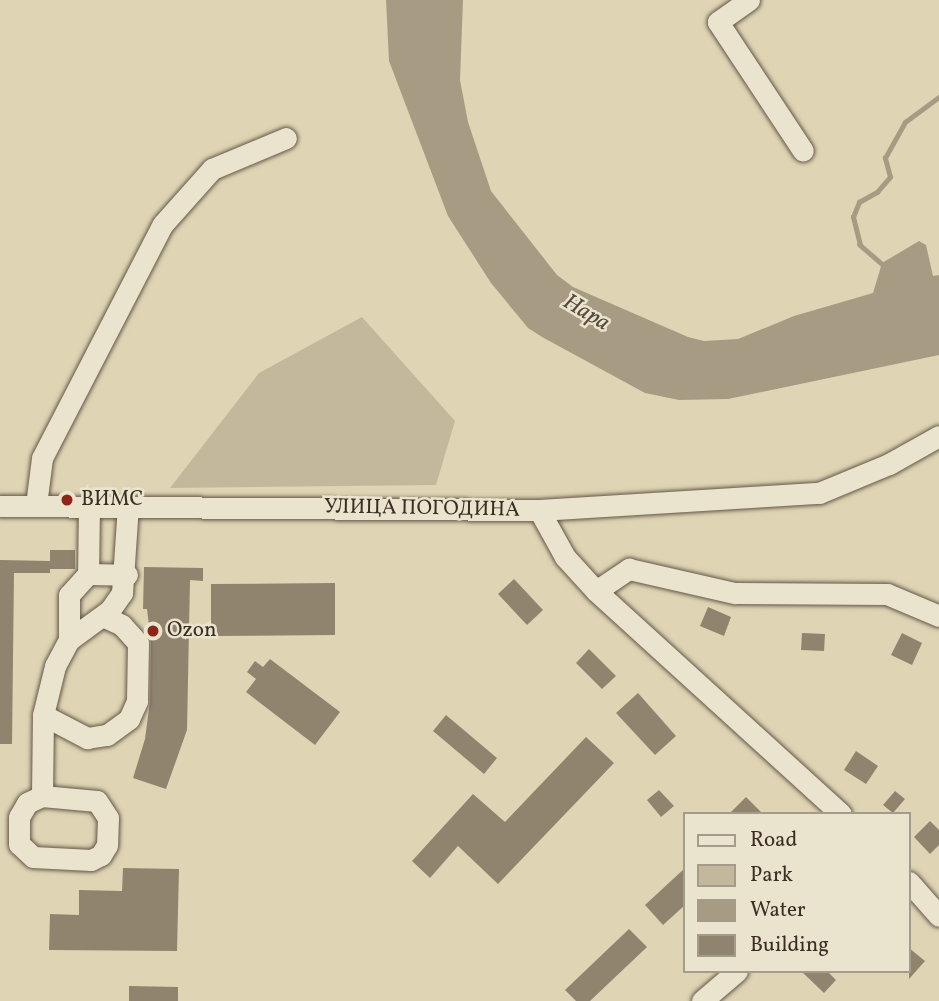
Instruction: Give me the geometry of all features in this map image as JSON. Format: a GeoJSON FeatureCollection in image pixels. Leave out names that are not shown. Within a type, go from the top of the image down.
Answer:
{"type":"FeatureCollection","features":[{"type":"Feature","properties":{"kind":"street"},"geometry":{"type":"LineString","coordinates":[[749,0],[718,22],[803,151]]}},
{"type":"Feature","properties":{"kind":"street"},"geometry":{"type":"LineString","coordinates":[[36,506],[42,458],[163,224],[212,169],[286,138]]}},
{"type":"Feature","properties":{"kind":"street"},"geometry":{"type":"LineString","coordinates":[[539,510],[819,493],[889,464],[939,436]]}},
{"type":"Feature","properties":{"kind":"street","name":"УЛИЦА ПОГОДИНА"},"geometry":{"type":"LineString","coordinates":[[0,506],[539,510],[565,557],[596,591],[839,812]]}},
{"type":"Feature","properties":{"kind":"street"},"geometry":{"type":"LineString","coordinates":[[42,796],[43,715],[51,677],[69,640],[69,594],[88,574],[89,506]]}},
{"type":"Feature","properties":{"kind":"street"},"geometry":{"type":"LineString","coordinates":[[69,640],[103,616],[118,600],[127,575],[128,506]]}},
{"type":"Feature","properties":{"kind":"street"},"geometry":{"type":"LineString","coordinates":[[596,591],[629,569],[735,593],[887,594],[939,617]]}},
{"type":"Feature","properties":{"kind":"street"},"geometry":{"type":"LineString","coordinates":[[88,574],[127,575]]}},
{"type":"Feature","properties":{"kind":"street"},"geometry":{"type":"LineString","coordinates":[[43,715],[87,738],[107,735],[129,719],[136,701],[138,643],[122,625],[103,616]]}},
{"type":"Feature","properties":{"kind":"street"},"geometry":{"type":"LineString","coordinates":[[42,796],[97,801],[107,818],[107,845],[101,855],[91,860],[41,859],[23,849],[19,817],[27,803],[42,796]]}},
{"type":"Feature","properties":{"kind":"street"},"geometry":{"type":"LineString","coordinates":[[911,884],[939,916]]}},
{"type":"Feature","properties":{"kind":"street"},"geometry":{"type":"LineString","coordinates":[[702,1001],[735,973]]}},
{"type":"Feature","properties":{"kind":"green space"},"geometry":{"type":"Polygon","coordinates":[[[362,317],[455,421],[436,485],[170,488],[259,373],[362,317]]]}},
{"type":"Feature","properties":{"kind":"water","name":"Нара"},"geometry":{"type":"Polygon","coordinates":[[[386,0],[463,0],[460,80],[468,122],[491,191],[557,275],[573,287],[688,337],[704,341],[738,339],[794,316],[873,293],[882,263],[919,241],[926,245],[933,276],[939,275],[939,355],[728,399],[679,400],[645,393],[542,337],[528,328],[491,283],[448,216],[389,61],[386,0]]]}},
{"type":"Feature","properties":{"kind":"building"},"geometry":{"type":"Polygon","coordinates":[[[50,550],[75,550],[75,569],[50,569],[50,550]]]}},
{"type":"Feature","properties":{"kind":"building"},"geometry":{"type":"Polygon","coordinates":[[[0,560],[50,561],[50,573],[14,573],[12,744],[0,744],[0,560]]]}},
{"type":"Feature","properties":{"kind":"building"},"geometry":{"type":"Polygon","coordinates":[[[144,567],[203,568],[203,581],[190,580],[187,730],[166,789],[133,778],[145,739],[150,701],[151,643],[147,609],[143,609],[144,567]]]}},
{"type":"Feature","properties":{"kind":"building"},"geometry":{"type":"Polygon","coordinates":[[[514,579],[543,610],[527,625],[498,594],[514,579]]]}},
{"type":"Feature","properties":{"kind":"building"},"geometry":{"type":"Polygon","coordinates":[[[335,583],[335,635],[211,636],[211,584],[335,583]]]}},
{"type":"Feature","properties":{"kind":"building"},"geometry":{"type":"Polygon","coordinates":[[[708,607],[731,617],[724,636],[700,626],[708,607]]]}},
{"type":"Feature","properties":{"kind":"building"},"geometry":{"type":"Polygon","coordinates":[[[802,633],[825,634],[824,651],[801,650],[802,633]]]}},
{"type":"Feature","properties":{"kind":"building"},"geometry":{"type":"Polygon","coordinates":[[[902,633],[922,643],[912,665],[891,655],[902,633]]]}},
{"type":"Feature","properties":{"kind":"building"},"geometry":{"type":"Polygon","coordinates":[[[589,649],[616,676],[602,689],[576,663],[589,649]]]}},
{"type":"Feature","properties":{"kind":"building"},"geometry":{"type":"Polygon","coordinates":[[[270,659],[340,712],[315,745],[246,692],[256,679],[247,672],[255,661],[263,667],[270,659]]]}},
{"type":"Feature","properties":{"kind":"building"},"geometry":{"type":"Polygon","coordinates":[[[638,693],[676,736],[655,755],[616,713],[638,693]]]}},
{"type":"Feature","properties":{"kind":"building"},"geometry":{"type":"Polygon","coordinates":[[[446,715],[497,758],[484,774],[433,731],[446,715]]]}},
{"type":"Feature","properties":{"kind":"building"},"geometry":{"type":"Polygon","coordinates":[[[586,737],[614,763],[498,884],[458,846],[430,878],[412,861],[473,794],[505,822],[586,737]]]}},
{"type":"Feature","properties":{"kind":"building"},"geometry":{"type":"Polygon","coordinates":[[[856,751],[878,766],[866,784],[844,770],[856,751]]]}},
{"type":"Feature","properties":{"kind":"building"},"geometry":{"type":"Polygon","coordinates":[[[659,790],[674,806],[661,817],[647,800],[659,790]]]}},
{"type":"Feature","properties":{"kind":"building"},"geometry":{"type":"Polygon","coordinates":[[[895,791],[905,799],[894,812],[883,805],[895,791]]]}},
{"type":"Feature","properties":{"kind":"building"},"geometry":{"type":"Polygon","coordinates":[[[746,797],[761,812],[731,812],[746,797]]]}},
{"type":"Feature","properties":{"kind":"building"},"geometry":{"type":"Polygon","coordinates":[[[930,821],[939,830],[939,845],[930,854],[914,837],[930,821]]]}},
{"type":"Feature","properties":{"kind":"building"},"geometry":{"type":"Polygon","coordinates":[[[123,868],[179,869],[177,951],[49,950],[50,914],[79,915],[79,890],[122,891],[123,868]]]}},
{"type":"Feature","properties":{"kind":"building"},"geometry":{"type":"Polygon","coordinates":[[[684,869],[684,906],[663,925],[645,905],[684,869]]]}},
{"type":"Feature","properties":{"kind":"building"},"geometry":{"type":"Polygon","coordinates":[[[629,929],[647,947],[590,1001],[576,1001],[565,990],[629,929]]]}},
{"type":"Feature","properties":{"kind":"building"},"geometry":{"type":"Polygon","coordinates":[[[911,950],[925,961],[909,979],[911,973],[911,950]]]}},
{"type":"Feature","properties":{"kind":"building"},"geometry":{"type":"Polygon","coordinates":[[[803,973],[829,973],[836,980],[824,993],[803,973]]]}},
{"type":"Feature","properties":{"kind":"building"},"geometry":{"type":"Polygon","coordinates":[[[129,986],[178,987],[178,1001],[129,1001],[129,986]]]}},
{"type":"Feature","properties":{"kind":"waterway"},"geometry":{"type":"LineString","coordinates":[[886,268],[860,245],[853,217],[859,202],[877,192],[890,177],[885,158],[905,122],[939,97]]}},
{"type":"Feature","properties":{"kind":"place","name":"ВИМС"},"geometry":{"type":"Point","coordinates":[67,500]}},
{"type":"Feature","properties":{"kind":"place","name":"Ozon"},"geometry":{"type":"Point","coordinates":[153,631]}}]}
